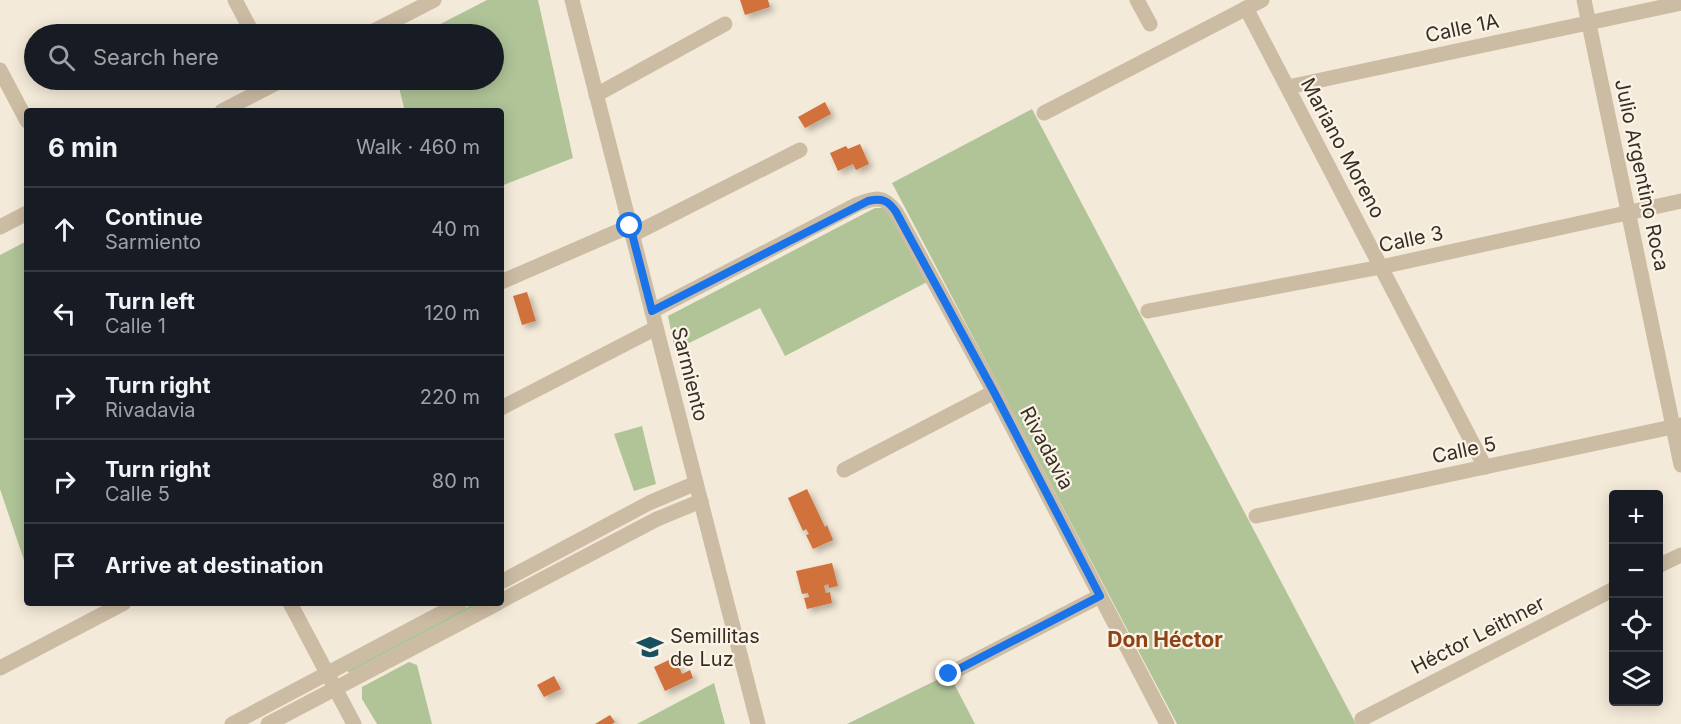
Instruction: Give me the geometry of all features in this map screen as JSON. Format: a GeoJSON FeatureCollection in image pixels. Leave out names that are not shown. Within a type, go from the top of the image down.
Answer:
{"type":"FeatureCollection","features":[{"type":"Feature","properties":{"kind":"street"},"geometry":{"type":"LineString","coordinates":[[235,0],[248,24]]}},
{"type":"Feature","properties":{"kind":"street"},"geometry":{"type":"LineString","coordinates":[[387,24],[434,0]]}},
{"type":"Feature","properties":{"kind":"street","name":"Sarmiento"},"geometry":{"type":"LineString","coordinates":[[572,0],[758,724]]}},
{"type":"Feature","properties":{"kind":"street"},"geometry":{"type":"LineString","coordinates":[[1137,0],[1150,24]]}},
{"type":"Feature","properties":{"kind":"street"},"geometry":{"type":"LineString","coordinates":[[1044,113],[1262,0]]}},
{"type":"Feature","properties":{"kind":"street","name":"Julio Argentino Roca"},"geometry":{"type":"LineString","coordinates":[[1584,0],[1628,212],[1677,426],[1681,465]]}},
{"type":"Feature","properties":{"kind":"street","name":"Calle 1A"},"geometry":{"type":"LineString","coordinates":[[1288,87],[1681,3]]}},
{"type":"Feature","properties":{"kind":"street","name":"Mariano Moreno"},"geometry":{"type":"LineString","coordinates":[[1246,8],[1485,467]]}},
{"type":"Feature","properties":{"kind":"street"},"geometry":{"type":"LineString","coordinates":[[596,94],[725,24]]}},
{"type":"Feature","properties":{"kind":"street"},"geometry":{"type":"LineString","coordinates":[[0,70],[24,115]]}},
{"type":"Feature","properties":{"kind":"street"},"geometry":{"type":"LineString","coordinates":[[228,108],[261,90]]}},
{"type":"Feature","properties":{"kind":"street"},"geometry":{"type":"LineString","coordinates":[[504,281],[631,231],[800,150]]}},
{"type":"Feature","properties":{"kind":"street","name":"Rivadavia"},"geometry":{"type":"LineString","coordinates":[[652,311],[856,205],[880,199],[890,203],[994,392],[1167,724]]}},
{"type":"Feature","properties":{"kind":"street","name":"Calle 3"},"geometry":{"type":"LineString","coordinates":[[1148,311],[1381,267],[1681,201]]}},
{"type":"Feature","properties":{"kind":"street"},"geometry":{"type":"LineString","coordinates":[[0,227],[24,215]]}},
{"type":"Feature","properties":{"kind":"street"},"geometry":{"type":"LineString","coordinates":[[504,406],[656,328]]}},
{"type":"Feature","properties":{"kind":"street"},"geometry":{"type":"LineString","coordinates":[[844,470],[994,392]]}},
{"type":"Feature","properties":{"kind":"street","name":"Calle 5"},"geometry":{"type":"LineString","coordinates":[[1256,516],[1677,426]]}},
{"type":"Feature","properties":{"kind":"street"},"geometry":{"type":"LineString","coordinates":[[504,580],[649,503],[696,483]]}},
{"type":"Feature","properties":{"kind":"street"},"geometry":{"type":"LineString","coordinates":[[504,600],[657,519],[701,501]]}},
{"type":"Feature","properties":{"kind":"street"},"geometry":{"type":"LineString","coordinates":[[1663,564],[1681,555]]}},
{"type":"Feature","properties":{"kind":"street","name":"Héctor Leithner"},"geometry":{"type":"LineString","coordinates":[[1362,718],[1609,592]]}},
{"type":"Feature","properties":{"kind":"street"},"geometry":{"type":"LineString","coordinates":[[949,674],[1100,596]]}},
{"type":"Feature","properties":{"kind":"street"},"geometry":{"type":"LineString","coordinates":[[0,668],[118,606]]}},
{"type":"Feature","properties":{"kind":"street"},"geometry":{"type":"LineString","coordinates":[[292,606],[354,724]]}},
{"type":"Feature","properties":{"kind":"street"},"geometry":{"type":"LineString","coordinates":[[232,724],[454,606]]}},
{"type":"Feature","properties":{"kind":"street"},"geometry":{"type":"LineString","coordinates":[[268,724],[492,606]]}},
{"type":"Feature","properties":{"kind":"green space"},"geometry":{"type":"Polygon","coordinates":[[[487,0],[538,0],[573,158],[504,185],[504,108],[404,108],[400,90],[504,90],[504,24],[440,24],[487,0]]]}},
{"type":"Feature","properties":{"kind":"green space"},"geometry":{"type":"Polygon","coordinates":[[[1032,109],[1356,724],[1177,724],[892,183],[1032,109]]]}},
{"type":"Feature","properties":{"kind":"green space"},"geometry":{"type":"Polygon","coordinates":[[[875,208],[885,208],[929,281],[785,356],[760,308],[675,350],[668,316],[875,208]]]}},
{"type":"Feature","properties":{"kind":"green space"},"geometry":{"type":"Polygon","coordinates":[[[24,243],[24,560],[0,489],[0,255],[24,243]]]}},
{"type":"Feature","properties":{"kind":"green space"},"geometry":{"type":"Polygon","coordinates":[[[642,426],[656,484],[634,491],[614,434],[642,426]]]}},
{"type":"Feature","properties":{"kind":"green space"},"geometry":{"type":"Polygon","coordinates":[[[469,606],[476,606],[349,673],[347,670],[469,606]]]}},
{"type":"Feature","properties":{"kind":"green space"},"geometry":{"type":"Polygon","coordinates":[[[409,662],[417,665],[432,724],[377,724],[362,699],[362,687],[409,662]]]}},
{"type":"Feature","properties":{"kind":"green space"},"geometry":{"type":"Polygon","coordinates":[[[949,674],[975,724],[847,724],[949,674]]]}},
{"type":"Feature","properties":{"kind":"green space"},"geometry":{"type":"Polygon","coordinates":[[[714,683],[725,724],[637,724],[714,683]]]}},
{"type":"Feature","properties":{"kind":"building"},"geometry":{"type":"Polygon","coordinates":[[[740,0],[768,0],[770,7],[745,15],[740,0]]]}},
{"type":"Feature","properties":{"kind":"building"},"geometry":{"type":"Polygon","coordinates":[[[825,102],[831,114],[805,128],[798,117],[825,102]]]}},
{"type":"Feature","properties":{"kind":"building"},"geometry":{"type":"Polygon","coordinates":[[[860,144],[869,164],[856,170],[853,164],[838,171],[830,153],[846,146],[848,149],[860,144]]]}},
{"type":"Feature","properties":{"kind":"building"},"geometry":{"type":"Polygon","coordinates":[[[527,292],[536,321],[522,325],[513,296],[527,292]]]}},
{"type":"Feature","properties":{"kind":"building"},"geometry":{"type":"Polygon","coordinates":[[[807,489],[833,540],[813,549],[806,535],[809,534],[806,529],[803,531],[788,498],[807,489]]]}},
{"type":"Feature","properties":{"kind":"building"},"geometry":{"type":"Polygon","coordinates":[[[832,563],[838,586],[829,588],[828,584],[824,586],[826,593],[830,592],[832,603],[807,609],[804,598],[809,597],[808,593],[802,594],[796,571],[832,563]]]}},
{"type":"Feature","properties":{"kind":"building"},"geometry":{"type":"Polygon","coordinates":[[[675,657],[682,674],[690,670],[693,678],[665,691],[654,667],[675,657]]]}},
{"type":"Feature","properties":{"kind":"building"},"geometry":{"type":"Polygon","coordinates":[[[554,676],[561,689],[544,697],[537,685],[554,676]]]}},
{"type":"Feature","properties":{"kind":"building"},"geometry":{"type":"Polygon","coordinates":[[[610,715],[615,722],[612,724],[595,724],[610,715]]]}},
{"type":"Feature","properties":{"kind":"place","name":"Semillitas de Luz"},"geometry":{"type":"Point","coordinates":[650,647]}},
{"type":"Feature","properties":{"kind":"district","name":"Don Héctor"},"geometry":{"type":"Point","coordinates":[1165,639]}},
{"type":"Feature","properties":{"kind":"route"},"geometry":{"type":"LineString","coordinates":[[630,226],[652,311],[856,205],[880,199],[890,203],[994,392],[1100,596],[949,674]]}}]}
